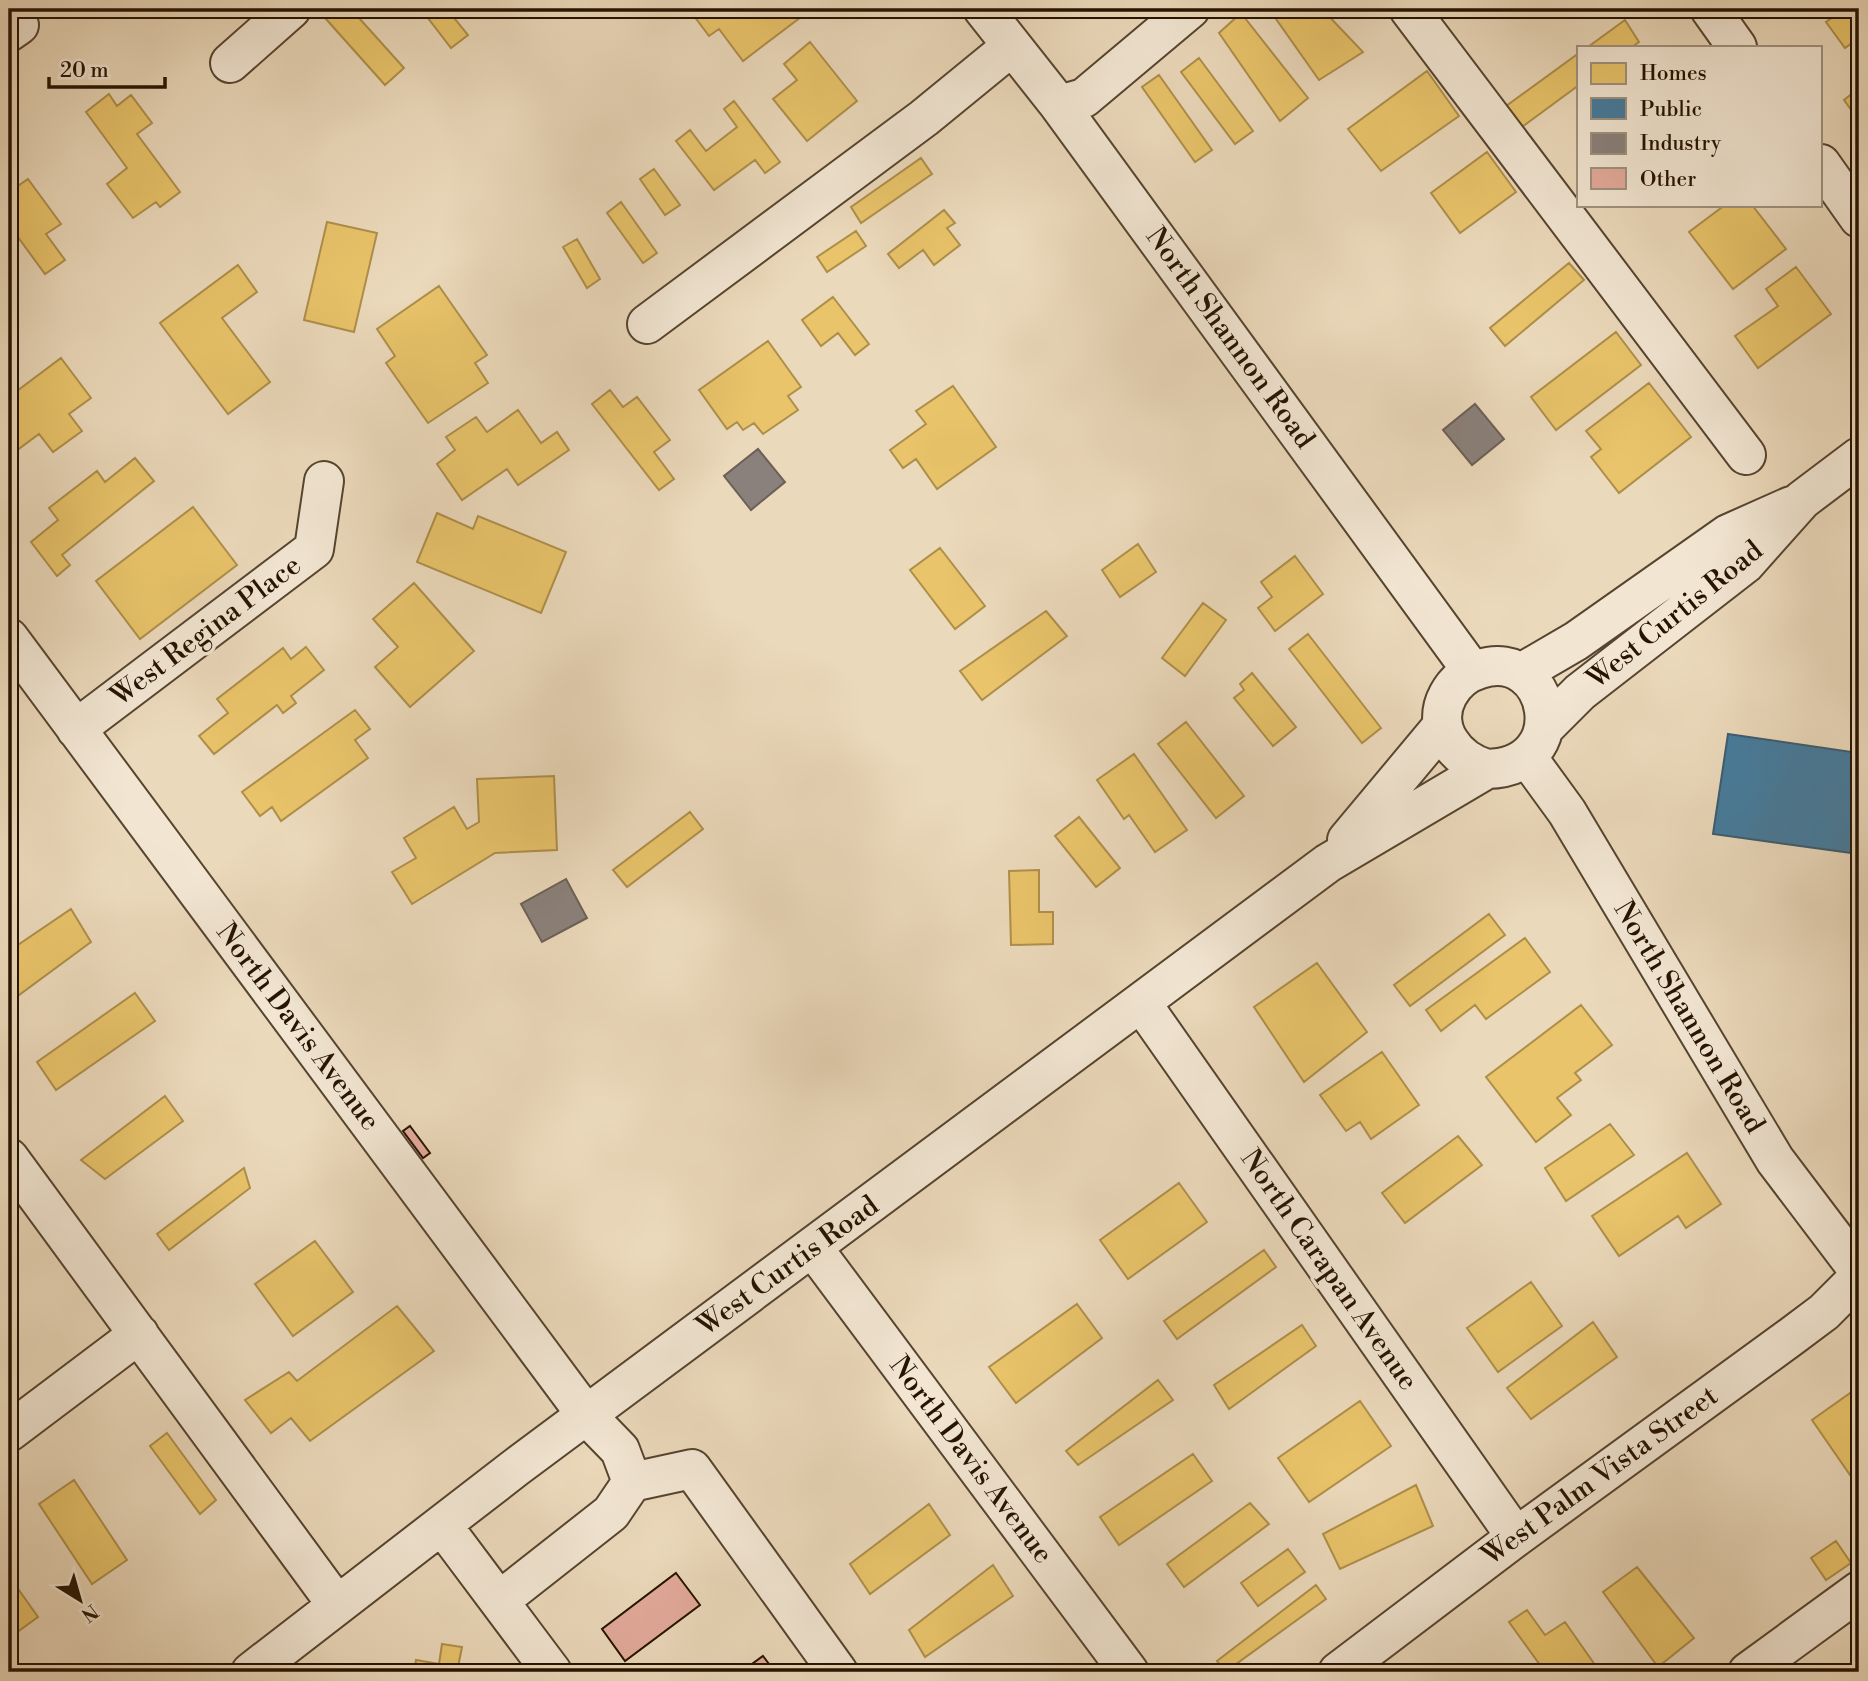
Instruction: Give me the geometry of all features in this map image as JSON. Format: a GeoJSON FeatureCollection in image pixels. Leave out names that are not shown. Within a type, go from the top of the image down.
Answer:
{"type":"FeatureCollection","features":[{"type":"Feature","properties":{"kind":"street"},"geometry":{"type":"LineString","coordinates":[[230,63],[291,9]]}},
{"type":"Feature","properties":{"kind":"street","name":"North Shannon Road"},"geometry":{"type":"LineString","coordinates":[[983,9],[1059,105],[1472,671]]}},
{"type":"Feature","properties":{"kind":"street"},"geometry":{"type":"LineString","coordinates":[[1059,105],[1084,98],[1190,9]]}},
{"type":"Feature","properties":{"kind":"street"},"geometry":{"type":"LineString","coordinates":[[1409,9],[1746,456]]}},
{"type":"Feature","properties":{"kind":"street"},"geometry":{"type":"LineString","coordinates":[[1710,9],[1736,46]]}},
{"type":"Feature","properties":{"kind":"street"},"geometry":{"type":"LineString","coordinates":[[647,324],[924,118],[1012,46]]}},
{"type":"Feature","properties":{"kind":"street"},"geometry":{"type":"LineString","coordinates":[[1822,165],[1859,218]]}},
{"type":"Feature","properties":{"kind":"street","name":"West Curtis Road"},"geometry":{"type":"LineString","coordinates":[[1536,742],[1580,692],[1745,564],[1802,500],[1859,457]]}},
{"type":"Feature","properties":{"kind":"street","name":"West Regina Place"},"geometry":{"type":"LineString","coordinates":[[76,729],[314,549],[324,481]]}},
{"type":"Feature","properties":{"kind":"street","name":"West Curtis Road"},"geometry":{"type":"LineString","coordinates":[[1521,673],[1576,641],[1728,534],[1802,500]]}},
{"type":"Feature","properties":{"kind":"street","name":"North Davis Avenue"},"geometry":{"type":"LineString","coordinates":[[9,638],[587,1416],[620,1450],[632,1482]]}},
{"type":"Feature","properties":{"kind":"street"},"geometry":{"type":"LineString","coordinates":[[1497,666],[1521,673],[1533,683],[1541,696],[1536,742],[1515,765],[1487,769],[1474,765],[1453,749],[1443,725],[1446,699],[1461,678],[1472,671],[1497,666]]}},
{"type":"Feature","properties":{"kind":"street","name":"West Curtis Road"},"geometry":{"type":"LineString","coordinates":[[1328,863],[1443,725]]}},
{"type":"Feature","properties":{"kind":"street","name":"North Shannon Road"},"geometry":{"type":"LineString","coordinates":[[1536,742],[1567,812],[1775,1160],[1859,1271]]}},
{"type":"Feature","properties":{"kind":"street","name":"West Curtis Road"},"geometry":{"type":"LineString","coordinates":[[251,1672],[587,1416],[1328,863],[1487,769]]}},
{"type":"Feature","properties":{"kind":"street","name":"North Carapan Avenue"},"geometry":{"type":"LineString","coordinates":[[1142,1003],[1516,1537]]}},
{"type":"Feature","properties":{"kind":"street"},"geometry":{"type":"LineString","coordinates":[[9,1158],[337,1605]]}},
{"type":"Feature","properties":{"kind":"street","name":"North Davis Avenue"},"geometry":{"type":"LineString","coordinates":[[813,1248],[1129,1672]]}},
{"type":"Feature","properties":{"kind":"street","name":"West Palm Vista Street"},"geometry":{"type":"LineString","coordinates":[[1338,1672],[1516,1537],[1824,1312],[1859,1277]]}},
{"type":"Feature","properties":{"kind":"street"},"geometry":{"type":"LineString","coordinates":[[9,1432],[139,1334]]}},
{"type":"Feature","properties":{"kind":"street"},"geometry":{"type":"LineString","coordinates":[[499,1601],[611,1513],[632,1482],[692,1469],[838,1672]]}},
{"type":"Feature","properties":{"kind":"street"},"geometry":{"type":"LineString","coordinates":[[443,1525],[552,1672]]}},
{"type":"Feature","properties":{"kind":"street"},"geometry":{"type":"LineString","coordinates":[[1748,1672],[1859,1591]]}},
{"type":"Feature","properties":{"kind":"building: Homes"},"geometry":{"type":"Polygon","coordinates":[[[338,9],[351,9],[404,68],[385,85],[326,19],[338,9]]]}},
{"type":"Feature","properties":{"kind":"building: Homes"},"geometry":{"type":"Polygon","coordinates":[[[421,9],[447,9],[468,35],[451,48],[421,9]]]}},
{"type":"Feature","properties":{"kind":"building: Homes"},"geometry":{"type":"Polygon","coordinates":[[[696,9],[795,9],[801,17],[743,61],[719,29],[709,36],[691,12],[696,9]]]}},
{"type":"Feature","properties":{"kind":"building: Homes"},"geometry":{"type":"Polygon","coordinates":[[[1269,9],[1322,9],[1363,52],[1319,80],[1269,9]]]}},
{"type":"Feature","properties":{"kind":"building: Homes"},"geometry":{"type":"Polygon","coordinates":[[[1844,9],[1859,9],[1859,38],[1845,48],[1826,22],[1844,9]]]}},
{"type":"Feature","properties":{"kind":"building: Homes"},"geometry":{"type":"Polygon","coordinates":[[[1241,13],[1308,98],[1280,121],[1219,33],[1241,13]]]}},
{"type":"Feature","properties":{"kind":"building: Homes"},"geometry":{"type":"Polygon","coordinates":[[[1625,20],[1639,42],[1633,46],[1589,46],[1625,20]]]}},
{"type":"Feature","properties":{"kind":"building: Homes"},"geometry":{"type":"Polygon","coordinates":[[[810,42],[857,101],[807,141],[773,99],[797,80],[784,64],[810,42]]]}},
{"type":"Feature","properties":{"kind":"building: Homes"},"geometry":{"type":"Polygon","coordinates":[[[1577,54],[1577,86],[1518,130],[1502,109],[1577,54]]]}},
{"type":"Feature","properties":{"kind":"building: Homes"},"geometry":{"type":"Polygon","coordinates":[[[1199,58],[1253,131],[1235,144],[1181,72],[1199,58]]]}},
{"type":"Feature","properties":{"kind":"building: Homes"},"geometry":{"type":"Polygon","coordinates":[[[1427,71],[1459,116],[1381,171],[1348,129],[1427,71]]]}},
{"type":"Feature","properties":{"kind":"building: Homes"},"geometry":{"type":"Polygon","coordinates":[[[1159,75],[1212,150],[1195,162],[1142,87],[1159,75]]]}},
{"type":"Feature","properties":{"kind":"building: Homes"},"geometry":{"type":"Polygon","coordinates":[[[1859,88],[1859,121],[1844,100],[1859,88]]]}},
{"type":"Feature","properties":{"kind":"building: Homes"},"geometry":{"type":"Polygon","coordinates":[[[109,94],[117,106],[131,95],[152,123],[137,134],[180,192],[160,207],[156,202],[133,218],[107,184],[127,168],[86,112],[109,94]]]}},
{"type":"Feature","properties":{"kind":"building: Homes"},"geometry":{"type":"Polygon","coordinates":[[[734,101],[780,162],[765,173],[755,160],[714,190],[676,141],[690,130],[706,151],[737,127],[724,109],[734,101]]]}},
{"type":"Feature","properties":{"kind":"building: Homes"},"geometry":{"type":"Polygon","coordinates":[[[1487,152],[1516,192],[1460,233],[1431,193],[1487,152]]]}},
{"type":"Feature","properties":{"kind":"building: Homes"},"geometry":{"type":"Polygon","coordinates":[[[921,158],[932,174],[861,223],[851,207],[921,158]]]}},
{"type":"Feature","properties":{"kind":"building: Homes"},"geometry":{"type":"Polygon","coordinates":[[[654,169],[680,205],[665,215],[640,179],[654,169]]]}},
{"type":"Feature","properties":{"kind":"building: Homes"},"geometry":{"type":"Polygon","coordinates":[[[28,179],[61,224],[46,234],[65,260],[45,274],[9,225],[9,180],[15,188],[28,179]]]}},
{"type":"Feature","properties":{"kind":"building: Homes"},"geometry":{"type":"Polygon","coordinates":[[[621,202],[657,253],[643,263],[607,213],[621,202]]]}},
{"type":"Feature","properties":{"kind":"building: Homes"},"geometry":{"type":"Polygon","coordinates":[[[1724,206],[1753,206],[1786,249],[1733,289],[1689,232],[1724,206]]]}},
{"type":"Feature","properties":{"kind":"building: Homes"},"geometry":{"type":"Polygon","coordinates":[[[944,210],[955,223],[947,228],[960,245],[934,265],[923,250],[899,268],[888,254],[944,210]]]}},
{"type":"Feature","properties":{"kind":"building: Homes"},"geometry":{"type":"Polygon","coordinates":[[[327,222],[377,233],[354,332],[304,320],[327,222]]]}},
{"type":"Feature","properties":{"kind":"building: Homes"},"geometry":{"type":"Polygon","coordinates":[[[856,231],[866,246],[827,272],[817,257],[856,231]]]}},
{"type":"Feature","properties":{"kind":"building: Homes"},"geometry":{"type":"Polygon","coordinates":[[[577,239],[600,279],[587,288],[563,247],[577,239]]]}},
{"type":"Feature","properties":{"kind":"building: Homes"},"geometry":{"type":"Polygon","coordinates":[[[1569,263],[1584,280],[1505,346],[1490,328],[1569,263]]]}},
{"type":"Feature","properties":{"kind":"building: Homes"},"geometry":{"type":"Polygon","coordinates":[[[238,265],[257,292],[222,318],[270,382],[228,414],[160,323],[238,265]]]}},
{"type":"Feature","properties":{"kind":"building: Homes"},"geometry":{"type":"Polygon","coordinates":[[[1796,267],[1831,314],[1758,368],[1735,336],[1778,306],[1766,289],[1796,267]]]}},
{"type":"Feature","properties":{"kind":"building: Homes"},"geometry":{"type":"Polygon","coordinates":[[[439,286],[487,355],[475,363],[488,383],[428,423],[386,363],[395,356],[377,329],[439,286]]]}},
{"type":"Feature","properties":{"kind":"building: Homes"},"geometry":{"type":"Polygon","coordinates":[[[833,297],[869,344],[855,355],[838,333],[821,346],[802,320],[833,297]]]}},
{"type":"Feature","properties":{"kind":"building: Homes"},"geometry":{"type":"Polygon","coordinates":[[[1616,332],[1641,365],[1556,430],[1531,397],[1616,332]]]}},
{"type":"Feature","properties":{"kind":"building: Homes"},"geometry":{"type":"Polygon","coordinates":[[[768,341],[801,387],[788,396],[798,410],[763,434],[754,423],[743,430],[737,422],[727,429],[699,390],[768,341]]]}},
{"type":"Feature","properties":{"kind":"building: Homes"},"geometry":{"type":"Polygon","coordinates":[[[61,358],[91,398],[69,414],[82,431],[53,452],[39,434],[12,454],[9,450],[9,397],[61,358]]]}},
{"type":"Feature","properties":{"kind":"building: Homes"},"geometry":{"type":"Polygon","coordinates":[[[1649,383],[1691,437],[1619,493],[1591,457],[1601,449],[1586,431],[1649,383]]]}},
{"type":"Feature","properties":{"kind":"building: Homes"},"geometry":{"type":"Polygon","coordinates":[[[953,386],[996,447],[937,489],[916,459],[903,468],[890,450],[926,424],[916,411],[953,386]]]}},
{"type":"Feature","properties":{"kind":"building: Homes"},"geometry":{"type":"Polygon","coordinates":[[[610,390],[623,407],[637,397],[670,440],[654,452],[674,479],[659,490],[592,404],[610,390]]]}},
{"type":"Feature","properties":{"kind":"building: Homes"},"geometry":{"type":"Polygon","coordinates":[[[518,410],[541,443],[557,432],[569,450],[518,485],[507,469],[462,500],[437,464],[455,450],[446,437],[476,417],[487,432],[518,410]]]}},
{"type":"Feature","properties":{"kind":"building: Homes"},"geometry":{"type":"Polygon","coordinates":[[[135,458],[154,481],[62,555],[70,565],[57,576],[31,542],[58,520],[49,508],[97,471],[105,482],[135,458]]]}},
{"type":"Feature","properties":{"kind":"building: Homes"},"geometry":{"type":"Polygon","coordinates":[[[193,507],[237,565],[140,639],[96,581],[193,507]]]}},
{"type":"Feature","properties":{"kind":"building: Homes"},"geometry":{"type":"Polygon","coordinates":[[[437,513],[473,529],[478,516],[566,552],[541,613],[417,562],[437,513]]]}},
{"type":"Feature","properties":{"kind":"building: Homes"},"geometry":{"type":"Polygon","coordinates":[[[1138,544],[1156,572],[1120,597],[1102,570],[1138,544]]]}},
{"type":"Feature","properties":{"kind":"building: Homes"},"geometry":{"type":"Polygon","coordinates":[[[940,548],[985,606],[955,629],[910,570],[940,548]]]}},
{"type":"Feature","properties":{"kind":"building: Homes"},"geometry":{"type":"Polygon","coordinates":[[[1295,556],[1323,594],[1275,631],[1258,608],[1272,597],[1261,582],[1295,556]]]}},
{"type":"Feature","properties":{"kind":"building: Homes"},"geometry":{"type":"Polygon","coordinates":[[[414,583],[474,651],[410,707],[375,667],[398,647],[373,619],[414,583]]]}},
{"type":"Feature","properties":{"kind":"building: Homes"},"geometry":{"type":"Polygon","coordinates":[[[1203,603],[1226,620],[1185,676],[1162,658],[1203,603]]]}},
{"type":"Feature","properties":{"kind":"building: Homes"},"geometry":{"type":"Polygon","coordinates":[[[1046,611],[1067,636],[982,700],[960,671],[1046,611]]]}},
{"type":"Feature","properties":{"kind":"building: Homes"},"geometry":{"type":"Polygon","coordinates":[[[1308,634],[1381,728],[1362,743],[1289,649],[1308,634]]]}},
{"type":"Feature","properties":{"kind":"building: Homes"},"geometry":{"type":"Polygon","coordinates":[[[306,647],[324,670],[291,696],[296,703],[283,713],[277,705],[214,754],[199,736],[228,713],[217,699],[283,648],[291,659],[306,647]]]}},
{"type":"Feature","properties":{"kind":"building: Homes"},"geometry":{"type":"Polygon","coordinates":[[[1252,673],[1296,727],[1273,746],[1234,698],[1244,690],[1240,684],[1252,673]]]}},
{"type":"Feature","properties":{"kind":"building: Homes"},"geometry":{"type":"Polygon","coordinates":[[[355,710],[370,729],[355,740],[368,758],[281,821],[272,807],[260,816],[242,792],[355,710]]]}},
{"type":"Feature","properties":{"kind":"building: Homes"},"geometry":{"type":"Polygon","coordinates":[[[1186,722],[1244,796],[1216,818],[1158,744],[1186,722]]]}},
{"type":"Feature","properties":{"kind":"building: Homes"},"geometry":{"type":"Polygon","coordinates":[[[1134,754],[1187,830],[1155,852],[1129,815],[1124,819],[1097,780],[1134,754]]]}},
{"type":"Feature","properties":{"kind":"building: Homes"},"geometry":{"type":"Polygon","coordinates":[[[554,776],[557,850],[495,853],[412,904],[392,872],[416,858],[404,838],[454,807],[467,829],[479,822],[477,779],[554,776]]]}},
{"type":"Feature","properties":{"kind":"building: Homes"},"geometry":{"type":"Polygon","coordinates":[[[690,812],[703,829],[627,887],[613,870],[690,812]]]}},
{"type":"Feature","properties":{"kind":"building: Homes"},"geometry":{"type":"Polygon","coordinates":[[[1079,817],[1120,868],[1096,887],[1055,836],[1079,817]]]}},
{"type":"Feature","properties":{"kind":"building: Homes"},"geometry":{"type":"Polygon","coordinates":[[[1039,870],[1039,912],[1053,912],[1053,944],[1011,945],[1009,871],[1039,870]]]}},
{"type":"Feature","properties":{"kind":"building: Homes"},"geometry":{"type":"Polygon","coordinates":[[[71,909],[91,942],[19,995],[9,982],[9,951],[71,909]]]}},
{"type":"Feature","properties":{"kind":"building: Homes"},"geometry":{"type":"Polygon","coordinates":[[[1489,914],[1505,935],[1410,1006],[1394,985],[1489,914]]]}},
{"type":"Feature","properties":{"kind":"building: Homes"},"geometry":{"type":"Polygon","coordinates":[[[1525,938],[1550,972],[1486,1019],[1475,1005],[1441,1031],[1426,1010],[1525,938]]]}},
{"type":"Feature","properties":{"kind":"building: Homes"},"geometry":{"type":"Polygon","coordinates":[[[1317,963],[1367,1032],[1304,1082],[1254,1007],[1317,963]]]}},
{"type":"Feature","properties":{"kind":"building: Homes"},"geometry":{"type":"Polygon","coordinates":[[[135,993],[155,1021],[56,1090],[37,1062],[135,993]]]}},
{"type":"Feature","properties":{"kind":"building: Homes"},"geometry":{"type":"Polygon","coordinates":[[[1581,1005],[1612,1045],[1575,1073],[1581,1080],[1557,1098],[1571,1115],[1536,1142],[1486,1077],[1581,1005]]]}},
{"type":"Feature","properties":{"kind":"building: Homes"},"geometry":{"type":"Polygon","coordinates":[[[1382,1052],[1419,1105],[1371,1139],[1360,1122],[1346,1131],[1320,1095],[1382,1052]]]}},
{"type":"Feature","properties":{"kind":"building: Homes"},"geometry":{"type":"Polygon","coordinates":[[[165,1096],[183,1121],[105,1179],[81,1160],[165,1096]]]}},
{"type":"Feature","properties":{"kind":"building: Homes"},"geometry":{"type":"Polygon","coordinates":[[[1610,1124],[1634,1155],[1566,1201],[1545,1168],[1610,1124]]]}},
{"type":"Feature","properties":{"kind":"building: Homes"},"geometry":{"type":"Polygon","coordinates":[[[1458,1136],[1482,1165],[1405,1223],[1382,1193],[1458,1136]]]}},
{"type":"Feature","properties":{"kind":"building: Homes"},"geometry":{"type":"Polygon","coordinates":[[[1687,1153],[1721,1204],[1686,1228],[1678,1216],[1619,1256],[1592,1216],[1687,1153]]]}},
{"type":"Feature","properties":{"kind":"building: Homes"},"geometry":{"type":"Polygon","coordinates":[[[244,1168],[250,1188],[169,1250],[157,1234],[244,1168]]]}},
{"type":"Feature","properties":{"kind":"building: Homes"},"geometry":{"type":"Polygon","coordinates":[[[1179,1183],[1207,1222],[1128,1279],[1100,1240],[1179,1183]]]}},
{"type":"Feature","properties":{"kind":"building: Homes"},"geometry":{"type":"Polygon","coordinates":[[[315,1241],[353,1292],[293,1336],[255,1284],[315,1241]]]}},
{"type":"Feature","properties":{"kind":"building: Homes"},"geometry":{"type":"Polygon","coordinates":[[[1264,1250],[1276,1267],[1177,1339],[1164,1321],[1264,1250]]]}},
{"type":"Feature","properties":{"kind":"building: Homes"},"geometry":{"type":"Polygon","coordinates":[[[1531,1282],[1562,1326],[1498,1372],[1467,1328],[1531,1282]]]}},
{"type":"Feature","properties":{"kind":"building: Homes"},"geometry":{"type":"Polygon","coordinates":[[[1077,1304],[1102,1338],[1016,1403],[989,1367],[1077,1304]]]}},
{"type":"Feature","properties":{"kind":"building: Homes"},"geometry":{"type":"Polygon","coordinates":[[[397,1306],[434,1351],[310,1441],[291,1418],[271,1433],[245,1400],[289,1372],[297,1381],[397,1306]]]}},
{"type":"Feature","properties":{"kind":"building: Homes"},"geometry":{"type":"Polygon","coordinates":[[[1593,1322],[1617,1357],[1531,1419],[1507,1388],[1593,1322]]]}},
{"type":"Feature","properties":{"kind":"building: Homes"},"geometry":{"type":"Polygon","coordinates":[[[1302,1325],[1316,1346],[1229,1409],[1214,1385],[1302,1325]]]}},
{"type":"Feature","properties":{"kind":"building: Homes"},"geometry":{"type":"Polygon","coordinates":[[[1158,1380],[1173,1400],[1078,1465],[1066,1451],[1158,1380]]]}},
{"type":"Feature","properties":{"kind":"building: Homes"},"geometry":{"type":"Polygon","coordinates":[[[1853,1391],[1859,1400],[1859,1488],[1812,1420],[1853,1391]]]}},
{"type":"Feature","properties":{"kind":"building: Homes"},"geometry":{"type":"Polygon","coordinates":[[[1360,1401],[1391,1446],[1309,1502],[1278,1458],[1360,1401]]]}},
{"type":"Feature","properties":{"kind":"building: Homes"},"geometry":{"type":"Polygon","coordinates":[[[167,1433],[216,1500],[200,1514],[150,1446],[167,1433]]]}},
{"type":"Feature","properties":{"kind":"building: Homes"},"geometry":{"type":"Polygon","coordinates":[[[1193,1454],[1212,1481],[1119,1545],[1100,1517],[1193,1454]]]}},
{"type":"Feature","properties":{"kind":"building: Homes"},"geometry":{"type":"Polygon","coordinates":[[[74,1480],[127,1560],[92,1584],[39,1504],[74,1480]]]}},
{"type":"Feature","properties":{"kind":"building: Homes"},"geometry":{"type":"Polygon","coordinates":[[[1416,1485],[1433,1526],[1340,1569],[1323,1534],[1416,1485]]]}},
{"type":"Feature","properties":{"kind":"building: Homes"},"geometry":{"type":"Polygon","coordinates":[[[1250,1503],[1269,1524],[1184,1587],[1167,1564],[1250,1503]]]}},
{"type":"Feature","properties":{"kind":"building: Homes"},"geometry":{"type":"Polygon","coordinates":[[[929,1504],[950,1535],[870,1594],[850,1564],[929,1504]]]}},
{"type":"Feature","properties":{"kind":"building: Homes"},"geometry":{"type":"Polygon","coordinates":[[[1836,1541],[1851,1563],[1826,1580],[1811,1558],[1836,1541]]]}},
{"type":"Feature","properties":{"kind":"building: Homes"},"geometry":{"type":"Polygon","coordinates":[[[1288,1549],[1305,1572],[1258,1606],[1241,1583],[1288,1549]]]}},
{"type":"Feature","properties":{"kind":"building: Homes"},"geometry":{"type":"Polygon","coordinates":[[[993,1565],[1013,1596],[925,1657],[909,1630],[993,1565]]]}},
{"type":"Feature","properties":{"kind":"building: Homes"},"geometry":{"type":"Polygon","coordinates":[[[1637,1567],[1694,1638],[1658,1667],[1603,1592],[1637,1567]]]}},
{"type":"Feature","properties":{"kind":"building: Homes"},"geometry":{"type":"Polygon","coordinates":[[[9,1576],[38,1617],[9,1638],[9,1576]]]}},
{"type":"Feature","properties":{"kind":"building: Homes"},"geometry":{"type":"Polygon","coordinates":[[[1316,1585],[1326,1599],[1225,1672],[1217,1661],[1316,1585]]]}},
{"type":"Feature","properties":{"kind":"building: Homes"},"geometry":{"type":"Polygon","coordinates":[[[1527,1610],[1545,1635],[1565,1622],[1600,1672],[1545,1672],[1509,1622],[1527,1610]]]}},
{"type":"Feature","properties":{"kind":"building: Homes"},"geometry":{"type":"Polygon","coordinates":[[[442,1644],[462,1647],[457,1672],[414,1672],[416,1660],[439,1664],[442,1644]]]}},
{"type":"Feature","properties":{"kind":"building: Public"},"geometry":{"type":"Polygon","coordinates":[[[1728,734],[1859,753],[1859,854],[1713,834],[1728,734]]]}},
{"type":"Feature","properties":{"kind":"building: Industry"},"geometry":{"type":"Polygon","coordinates":[[[1475,404],[1504,439],[1472,465],[1443,430],[1475,404]]]}},
{"type":"Feature","properties":{"kind":"building: Industry"},"geometry":{"type":"Polygon","coordinates":[[[758,449],[785,482],[751,510],[724,476],[758,449]]]}},
{"type":"Feature","properties":{"kind":"building: Industry"},"geometry":{"type":"Polygon","coordinates":[[[566,879],[587,918],[542,942],[521,904],[566,879]]]}},
{"type":"Feature","properties":{"kind":"building: Other"},"geometry":{"type":"Polygon","coordinates":[[[410,1126],[430,1153],[423,1158],[403,1131],[410,1126]]]}},
{"type":"Feature","properties":{"kind":"building: Other"},"geometry":{"type":"Polygon","coordinates":[[[676,1573],[700,1605],[625,1661],[602,1629],[676,1573]]]}},
{"type":"Feature","properties":{"kind":"building: Other"},"geometry":{"type":"Polygon","coordinates":[[[763,1656],[775,1672],[741,1672],[763,1656]]]}}]}
